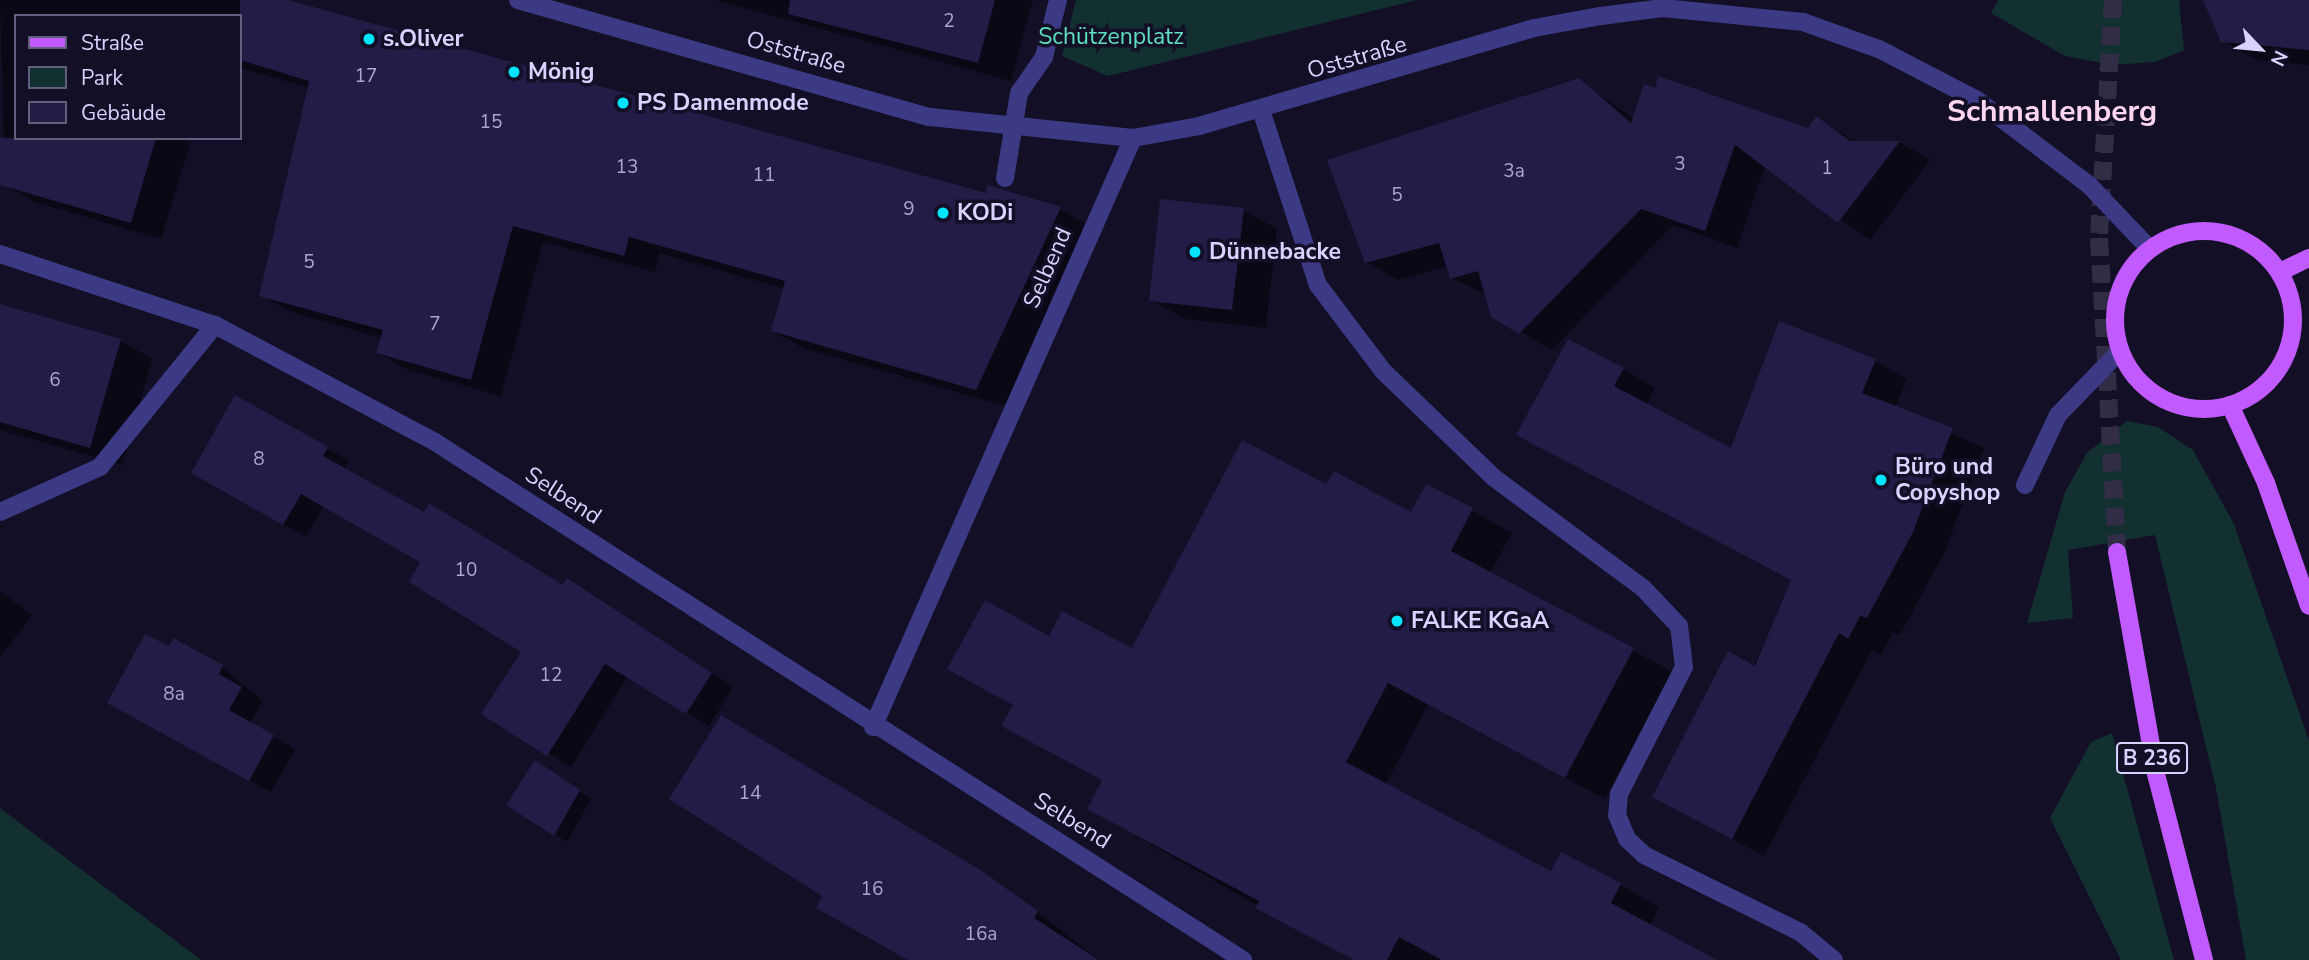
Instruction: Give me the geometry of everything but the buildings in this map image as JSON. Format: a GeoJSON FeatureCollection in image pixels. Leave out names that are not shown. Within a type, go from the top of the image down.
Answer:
{"type":"FeatureCollection","features":[{"type":"Feature","properties":{"kind":"main road"},"geometry":{"type":"LineString","coordinates":[[2208,231],[2238,237],[2280,272],[2291,299],[2287,354],[2254,395],[2230,405],[2203,410],[2152,394],[2120,351],[2118,295],[2130,270],[2150,249],[2177,235],[2208,231]]}},
{"type":"Feature","properties":{"kind":"main road"},"geometry":{"type":"LineString","coordinates":[[2280,272],[2309,258]]}},
{"type":"Feature","properties":{"kind":"main road"},"geometry":{"type":"LineString","coordinates":[[2230,405],[2266,483],[2309,606]]}},
{"type":"Feature","properties":{"kind":"main road","name":"B 236"},"geometry":{"type":"LineString","coordinates":[[2117,552],[2156,774],[2204,960]]}},
{"type":"Feature","properties":{"kind":"street","name":"Oststraße"},"geometry":{"type":"LineString","coordinates":[[518,0],[930,117],[1133,138],[1261,110],[1534,28],[1663,4],[1803,22],[1913,65],[2030,136],[2150,249]]}},
{"type":"Feature","properties":{"kind":"street"},"geometry":{"type":"LineString","coordinates":[[1005,178],[1019,93],[1044,57],[1058,0]]}},
{"type":"Feature","properties":{"kind":"street"},"geometry":{"type":"LineString","coordinates":[[1261,110],[1318,285],[1383,372],[1493,477],[1643,588],[1679,626],[1684,667],[1619,794],[1617,815],[1627,839],[1644,855],[1800,932],[1834,960]]}},
{"type":"Feature","properties":{"kind":"street","name":"Selbend"},"geometry":{"type":"LineString","coordinates":[[873,727],[1133,138]]}},
{"type":"Feature","properties":{"kind":"street","name":"Selbend"},"geometry":{"type":"LineString","coordinates":[[0,254],[215,325],[435,442],[873,727],[1243,960]]}},
{"type":"Feature","properties":{"kind":"street"},"geometry":{"type":"LineString","coordinates":[[0,512],[100,467],[215,325]]}},
{"type":"Feature","properties":{"kind":"street"},"geometry":{"type":"LineString","coordinates":[[2025,485],[2058,415],[2120,351]]}},
{"type":"Feature","properties":{"kind":"green space","name":"Schützenplatz"},"geometry":{"type":"Polygon","coordinates":[[[1076,0],[1417,0],[1108,76],[1062,56],[1076,0]]]}},
{"type":"Feature","properties":{"kind":"green space"},"geometry":{"type":"Polygon","coordinates":[[[1998,0],[2179,0],[2184,50],[2155,62],[2113,65],[2065,56],[1991,13],[1998,0]]]}},
{"type":"Feature","properties":{"kind":"green space"},"geometry":{"type":"Polygon","coordinates":[[[2127,421],[2158,427],[2193,450],[2234,524],[2309,741],[2309,960],[2246,960],[2216,788],[2155,535],[2068,550],[2073,618],[2027,623],[2065,492],[2087,453],[2127,421]]]}},
{"type":"Feature","properties":{"kind":"green space"},"geometry":{"type":"Polygon","coordinates":[[[2112,733],[2174,960],[2121,960],[2050,818],[2091,742],[2112,733]]]}},
{"type":"Feature","properties":{"kind":"green space"},"geometry":{"type":"Polygon","coordinates":[[[0,808],[201,960],[0,960],[0,808]]]}},
{"type":"Feature","properties":{"kind":"tunnel"},"geometry":{"type":"LineString","coordinates":[[2113,0],[2099,238],[2117,552]]}},
{"type":"Feature","properties":{"kind":"place","name":"s.Oliver"},"geometry":{"type":"Point","coordinates":[369,39]}},
{"type":"Feature","properties":{"kind":"place","name":"Mönig"},"geometry":{"type":"Point","coordinates":[514,72]}},
{"type":"Feature","properties":{"kind":"place","name":"PS Damenmode"},"geometry":{"type":"Point","coordinates":[623,103]}},
{"type":"Feature","properties":{"kind":"place","name":"KODi"},"geometry":{"type":"Point","coordinates":[943,213]}},
{"type":"Feature","properties":{"kind":"place","name":"Dünnebacke"},"geometry":{"type":"Point","coordinates":[1195,252]}},
{"type":"Feature","properties":{"kind":"place","name":"Büro und Copyshop"},"geometry":{"type":"Point","coordinates":[1881,480]}},
{"type":"Feature","properties":{"kind":"place","name":"FALKE KGaA"},"geometry":{"type":"Point","coordinates":[1397,621]}},
{"type":"Feature","properties":{"kind":"district","name":"Schmallenberg"},"geometry":{"type":"Point","coordinates":[2052,112]}}]}
